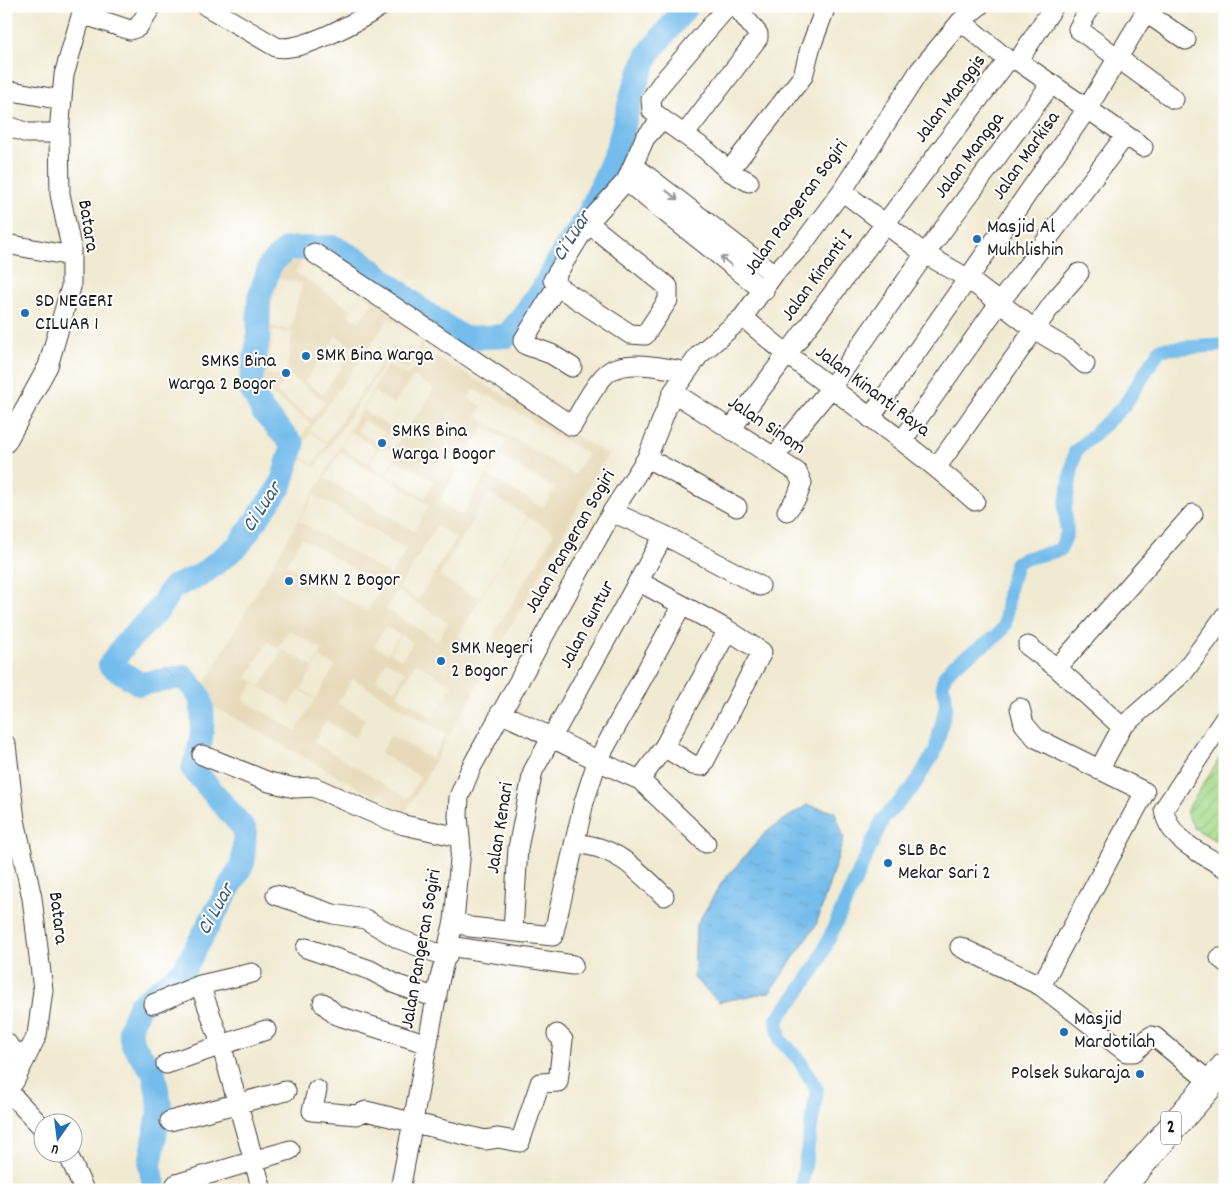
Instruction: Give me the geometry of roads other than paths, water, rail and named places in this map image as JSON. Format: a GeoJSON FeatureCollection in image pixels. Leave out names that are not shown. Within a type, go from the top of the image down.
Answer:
{"type":"FeatureCollection","features":[{"type":"Feature","properties":{"kind":"highway","name":"2"},"geometry":{"type":"LineString","coordinates":[[1118,1190],[1217,1075]]}},
{"type":"Feature","properties":{"kind":"street"},"geometry":{"type":"LineString","coordinates":[[83,10],[130,30],[138,27],[152,6]]}},
{"type":"Feature","properties":{"kind":"street"},"geometry":{"type":"LineString","coordinates":[[206,6],[276,47],[285,49],[296,47],[320,37],[375,7]]}},
{"type":"Feature","properties":{"kind":"street"},"geometry":{"type":"LineString","coordinates":[[728,6],[661,84],[651,99],[652,111],[662,120],[685,134],[729,171],[749,182]]}},
{"type":"Feature","properties":{"kind":"street"},"geometry":{"type":"LineString","coordinates":[[729,171],[803,76],[810,48],[826,6]]}},
{"type":"Feature","properties":{"kind":"street","name":"Jalan Pangeran Sogiri"},"geometry":{"type":"LineString","coordinates":[[400,1190],[399,1182],[454,921],[461,849],[459,837],[459,797],[500,713],[612,512],[647,458],[673,392],[699,356],[743,317],[764,291],[774,274],[800,246],[842,191],[920,70],[962,22],[979,6]]}},
{"type":"Feature","properties":{"kind":"street"},"geometry":{"type":"LineString","coordinates":[[1078,29],[1090,6]]}},
{"type":"Feature","properties":{"kind":"street"},"geometry":{"type":"LineString","coordinates":[[1053,8],[1117,59],[1174,99]]}},
{"type":"Feature","properties":{"kind":"street","name":"Jalan Manggis"},"geometry":{"type":"LineString","coordinates":[[885,223],[1053,8]]}},
{"type":"Feature","properties":{"kind":"street"},"geometry":{"type":"LineString","coordinates":[[1147,9],[1186,40]]}},
{"type":"Feature","properties":{"kind":"street","name":"Jalan Markisa"},"geometry":{"type":"LineString","coordinates":[[870,418],[1088,108],[1147,9]]}},
{"type":"Feature","properties":{"kind":"street","name":"Batara"},"geometry":{"type":"LineString","coordinates":[[6,443],[48,366],[70,287],[71,256],[60,194],[58,133],[64,75],[83,10]]}},
{"type":"Feature","properties":{"kind":"street"},"geometry":{"type":"LineString","coordinates":[[685,134],[758,38],[758,34],[745,10]]}},
{"type":"Feature","properties":{"kind":"street"},"geometry":{"type":"LineString","coordinates":[[962,22],[1013,60],[1088,108],[1143,147]]}},
{"type":"Feature","properties":{"kind":"street","name":"Jalan Mangga"},"geometry":{"type":"LineString","coordinates":[[774,458],[830,389],[925,254],[1051,84]]}},
{"type":"Feature","properties":{"kind":"street"},"geometry":{"type":"LineString","coordinates":[[6,90],[62,100]]}},
{"type":"Feature","properties":{"kind":"street"},"geometry":{"type":"LineString","coordinates":[[588,224],[668,286],[668,300],[645,335],[637,336],[630,334],[557,286],[553,280],[588,224],[629,173],[645,138],[662,120]]}},
{"type":"Feature","properties":{"kind":"street"},"geometry":{"type":"LineString","coordinates":[[6,126],[27,133],[58,133]]}},
{"type":"Feature","properties":{"kind":"street"},"geometry":{"type":"LineString","coordinates":[[902,441],[1000,302],[1125,136]]}},
{"type":"Feature","properties":{"kind":"street"},"geometry":{"type":"LineString","coordinates":[[629,173],[774,274]]}},
{"type":"Feature","properties":{"kind":"street"},"geometry":{"type":"LineString","coordinates":[[629,173],[764,291]]}},
{"type":"Feature","properties":{"kind":"street"},"geometry":{"type":"LineString","coordinates":[[842,191],[925,254],[968,278],[1034,329],[1069,350],[1085,364]]}},
{"type":"Feature","properties":{"kind":"street","name":"Jalan Kinanti I"},"geometry":{"type":"LineString","coordinates":[[731,429],[885,223]]}},
{"type":"Feature","properties":{"kind":"street"},"geometry":{"type":"LineString","coordinates":[[12,245],[71,256]]}},
{"type":"Feature","properties":{"kind":"street"},"geometry":{"type":"LineString","coordinates":[[314,253],[572,426],[601,381],[610,371],[622,367],[652,366],[687,372]]}},
{"type":"Feature","properties":{"kind":"street"},"geometry":{"type":"LineString","coordinates":[[936,468],[1056,299],[1079,273]]}},
{"type":"Feature","properties":{"kind":"street"},"geometry":{"type":"LineString","coordinates":[[557,286],[523,341],[524,344],[551,354],[572,366]]}},
{"type":"Feature","properties":{"kind":"street","name":"Jalan Kinanti Raya"},"geometry":{"type":"LineString","coordinates":[[743,317],[787,356],[902,441],[975,501]]}},
{"type":"Feature","properties":{"kind":"street","name":"Jalan Sinom"},"geometry":{"type":"LineString","coordinates":[[673,392],[797,472],[802,483],[797,497],[787,511]]}},
{"type":"Feature","properties":{"kind":"street"},"geometry":{"type":"LineString","coordinates":[[647,458],[737,507]]}},
{"type":"Feature","properties":{"kind":"street"},"geometry":{"type":"LineString","coordinates":[[612,512],[664,535],[760,586]]}},
{"type":"Feature","properties":{"kind":"street"},"geometry":{"type":"LineString","coordinates":[[1057,668],[1193,514]]}},
{"type":"Feature","properties":{"kind":"street","name":"Jalan Guntur"},"geometry":{"type":"LineString","coordinates":[[553,737],[664,535]]}},
{"type":"Feature","properties":{"kind":"street"},"geometry":{"type":"LineString","coordinates":[[638,581],[728,630],[762,652],[704,763],[697,767],[664,747]]}},
{"type":"Feature","properties":{"kind":"street"},"geometry":{"type":"LineString","coordinates":[[454,921],[470,927],[553,936],[584,802],[597,762],[682,605]]}},
{"type":"Feature","properties":{"kind":"street"},"geometry":{"type":"LineString","coordinates":[[1099,770],[1122,727],[1183,673],[1225,616]]}},
{"type":"Feature","properties":{"kind":"street"},"geometry":{"type":"LineString","coordinates":[[640,780],[664,747],[728,630]]}},
{"type":"Feature","properties":{"kind":"street"},"geometry":{"type":"LineString","coordinates":[[1028,646],[1057,668],[1122,727]]}},
{"type":"Feature","properties":{"kind":"street"},"geometry":{"type":"LineString","coordinates":[[1020,708],[1024,724],[1036,738],[1145,792],[1041,986]]}},
{"type":"Feature","properties":{"kind":"street"},"geometry":{"type":"LineString","coordinates":[[500,713],[553,737],[597,762],[640,780],[706,843]]}},
{"type":"Feature","properties":{"kind":"street"},"geometry":{"type":"LineString","coordinates":[[1225,718],[1164,809],[1165,820],[1172,833],[1225,868]]}},
{"type":"Feature","properties":{"kind":"street","name":"Jalan Kenari"},"geometry":{"type":"LineString","coordinates":[[513,931],[515,878],[526,797],[533,771],[553,737]]}},
{"type":"Feature","properties":{"kind":"street","name":"Batara"},"geometry":{"type":"LineString","coordinates":[[6,745],[10,820],[32,898],[43,990],[37,1035],[14,1082],[6,1090]]}},
{"type":"Feature","properties":{"kind":"street"},"geometry":{"type":"LineString","coordinates":[[202,755],[269,782],[295,788],[314,787],[389,820],[459,837]]}},
{"type":"Feature","properties":{"kind":"street"},"geometry":{"type":"LineString","coordinates":[[574,844],[586,844],[607,849],[640,872],[664,896]]}},
{"type":"Feature","properties":{"kind":"street"},"geometry":{"type":"LineString","coordinates":[[276,895],[333,914],[365,919],[399,939],[448,951],[573,966]]}},
{"type":"Feature","properties":{"kind":"street"},"geometry":{"type":"LineString","coordinates":[[960,947],[1041,986],[1126,1052],[1134,1052],[1151,1036],[1155,1036],[1217,1075]]}},
{"type":"Feature","properties":{"kind":"street"},"geometry":{"type":"LineString","coordinates":[[306,948],[370,970],[398,985],[437,998]]}},
{"type":"Feature","properties":{"kind":"street"},"geometry":{"type":"LineString","coordinates":[[152,1004],[200,985],[252,973]]}},
{"type":"Feature","properties":{"kind":"street"},"geometry":{"type":"LineString","coordinates":[[200,985],[220,1044],[262,1190]]}},
{"type":"Feature","properties":{"kind":"street"},"geometry":{"type":"LineString","coordinates":[[324,1003],[336,1015],[428,1044]]}},
{"type":"Feature","properties":{"kind":"street"},"geometry":{"type":"LineString","coordinates":[[166,1064],[220,1044],[266,1030]]}},
{"type":"Feature","properties":{"kind":"street"},"geometry":{"type":"LineString","coordinates":[[317,1090],[312,1111],[356,1115],[366,1112],[413,1121],[485,1140],[498,1138],[520,1142],[540,1083],[558,1082],[562,1040],[557,1034]]}},
{"type":"Feature","properties":{"kind":"street"},"geometry":{"type":"LineString","coordinates":[[6,1042],[11,1049],[26,1056]]}},
{"type":"Feature","properties":{"kind":"street"},"geometry":{"type":"LineString","coordinates":[[6,1090],[32,1117]]}},
{"type":"Feature","properties":{"kind":"street"},"geometry":{"type":"LineString","coordinates":[[170,1121],[236,1102],[286,1091]]}},
{"type":"Feature","properties":{"kind":"street"},"geometry":{"type":"LineString","coordinates":[[176,1184],[290,1150]]}},
{"type":"Feature","properties":{"kind":"street"},"geometry":{"type":"LineString","coordinates":[[72,1164],[84,1190]]}},
{"type":"Feature","properties":{"kind":"water"},"geometry":{"type":"Polygon","coordinates":[[[807,805],[835,812],[844,838],[816,925],[770,992],[719,1002],[694,978],[696,926],[722,882],[767,831],[807,805]]]}},
{"type":"Feature","properties":{"kind":"waterway","name":"Ci Luar"},"geometry":{"type":"LineString","coordinates":[[155,1190],[150,1166],[160,1106],[154,1073],[132,1043],[130,1029],[139,1006],[183,971],[243,863],[245,830],[193,769],[200,743],[202,723],[201,704],[199,696],[194,689],[184,677],[140,684],[110,665],[126,643],[158,610],[173,587],[201,575],[238,546],[281,485],[293,445],[263,412],[250,387],[258,340],[259,298],[270,265],[287,249],[334,247],[362,262],[423,311],[463,338],[507,336],[541,292],[566,247],[587,218],[617,150],[632,94],[648,54],[687,6]]}},
{"type":"Feature","properties":{"kind":"waterway"},"geometry":{"type":"LineString","coordinates":[[801,1190],[817,1090],[798,1058],[780,1040],[777,1019],[796,996],[818,963],[883,819],[911,790],[935,752],[946,706],[942,685],[945,675],[954,665],[998,635],[1005,625],[1009,589],[1016,563],[1023,559],[1060,550],[1067,533],[1065,508],[1075,452],[1124,406],[1160,349],[1225,345]]}},
{"type":"Feature","properties":{"kind":"place","name":"Masjid Al Mukhlishin"},"geometry":{"type":"Point","coordinates":[977,239]}},
{"type":"Feature","properties":{"kind":"place","name":"SD NEGERI CILUAR 1"},"geometry":{"type":"Point","coordinates":[25,313]}},
{"type":"Feature","properties":{"kind":"place","name":"SMK Bina Warga"},"geometry":{"type":"Point","coordinates":[306,356]}},
{"type":"Feature","properties":{"kind":"place","name":"SMKS Bina Warga 2 Bogor"},"geometry":{"type":"Point","coordinates":[286,373]}},
{"type":"Feature","properties":{"kind":"place","name":"SMKS Bina Warga 1 Bogor"},"geometry":{"type":"Point","coordinates":[382,443]}},
{"type":"Feature","properties":{"kind":"place","name":"SMKN 2 Bogor"},"geometry":{"type":"Point","coordinates":[289,581]}},
{"type":"Feature","properties":{"kind":"place","name":"SMK Negeri 2 Bogor"},"geometry":{"type":"Point","coordinates":[441,661]}},
{"type":"Feature","properties":{"kind":"place","name":"SLB Bc Mekar Sari 2"},"geometry":{"type":"Point","coordinates":[888,863]}},
{"type":"Feature","properties":{"kind":"place","name":"Masjid Mardotilah"},"geometry":{"type":"Point","coordinates":[1064,1032]}},
{"type":"Feature","properties":{"kind":"place","name":"Polsek Sukaraja"},"geometry":{"type":"Point","coordinates":[1140,1074]}}]}
